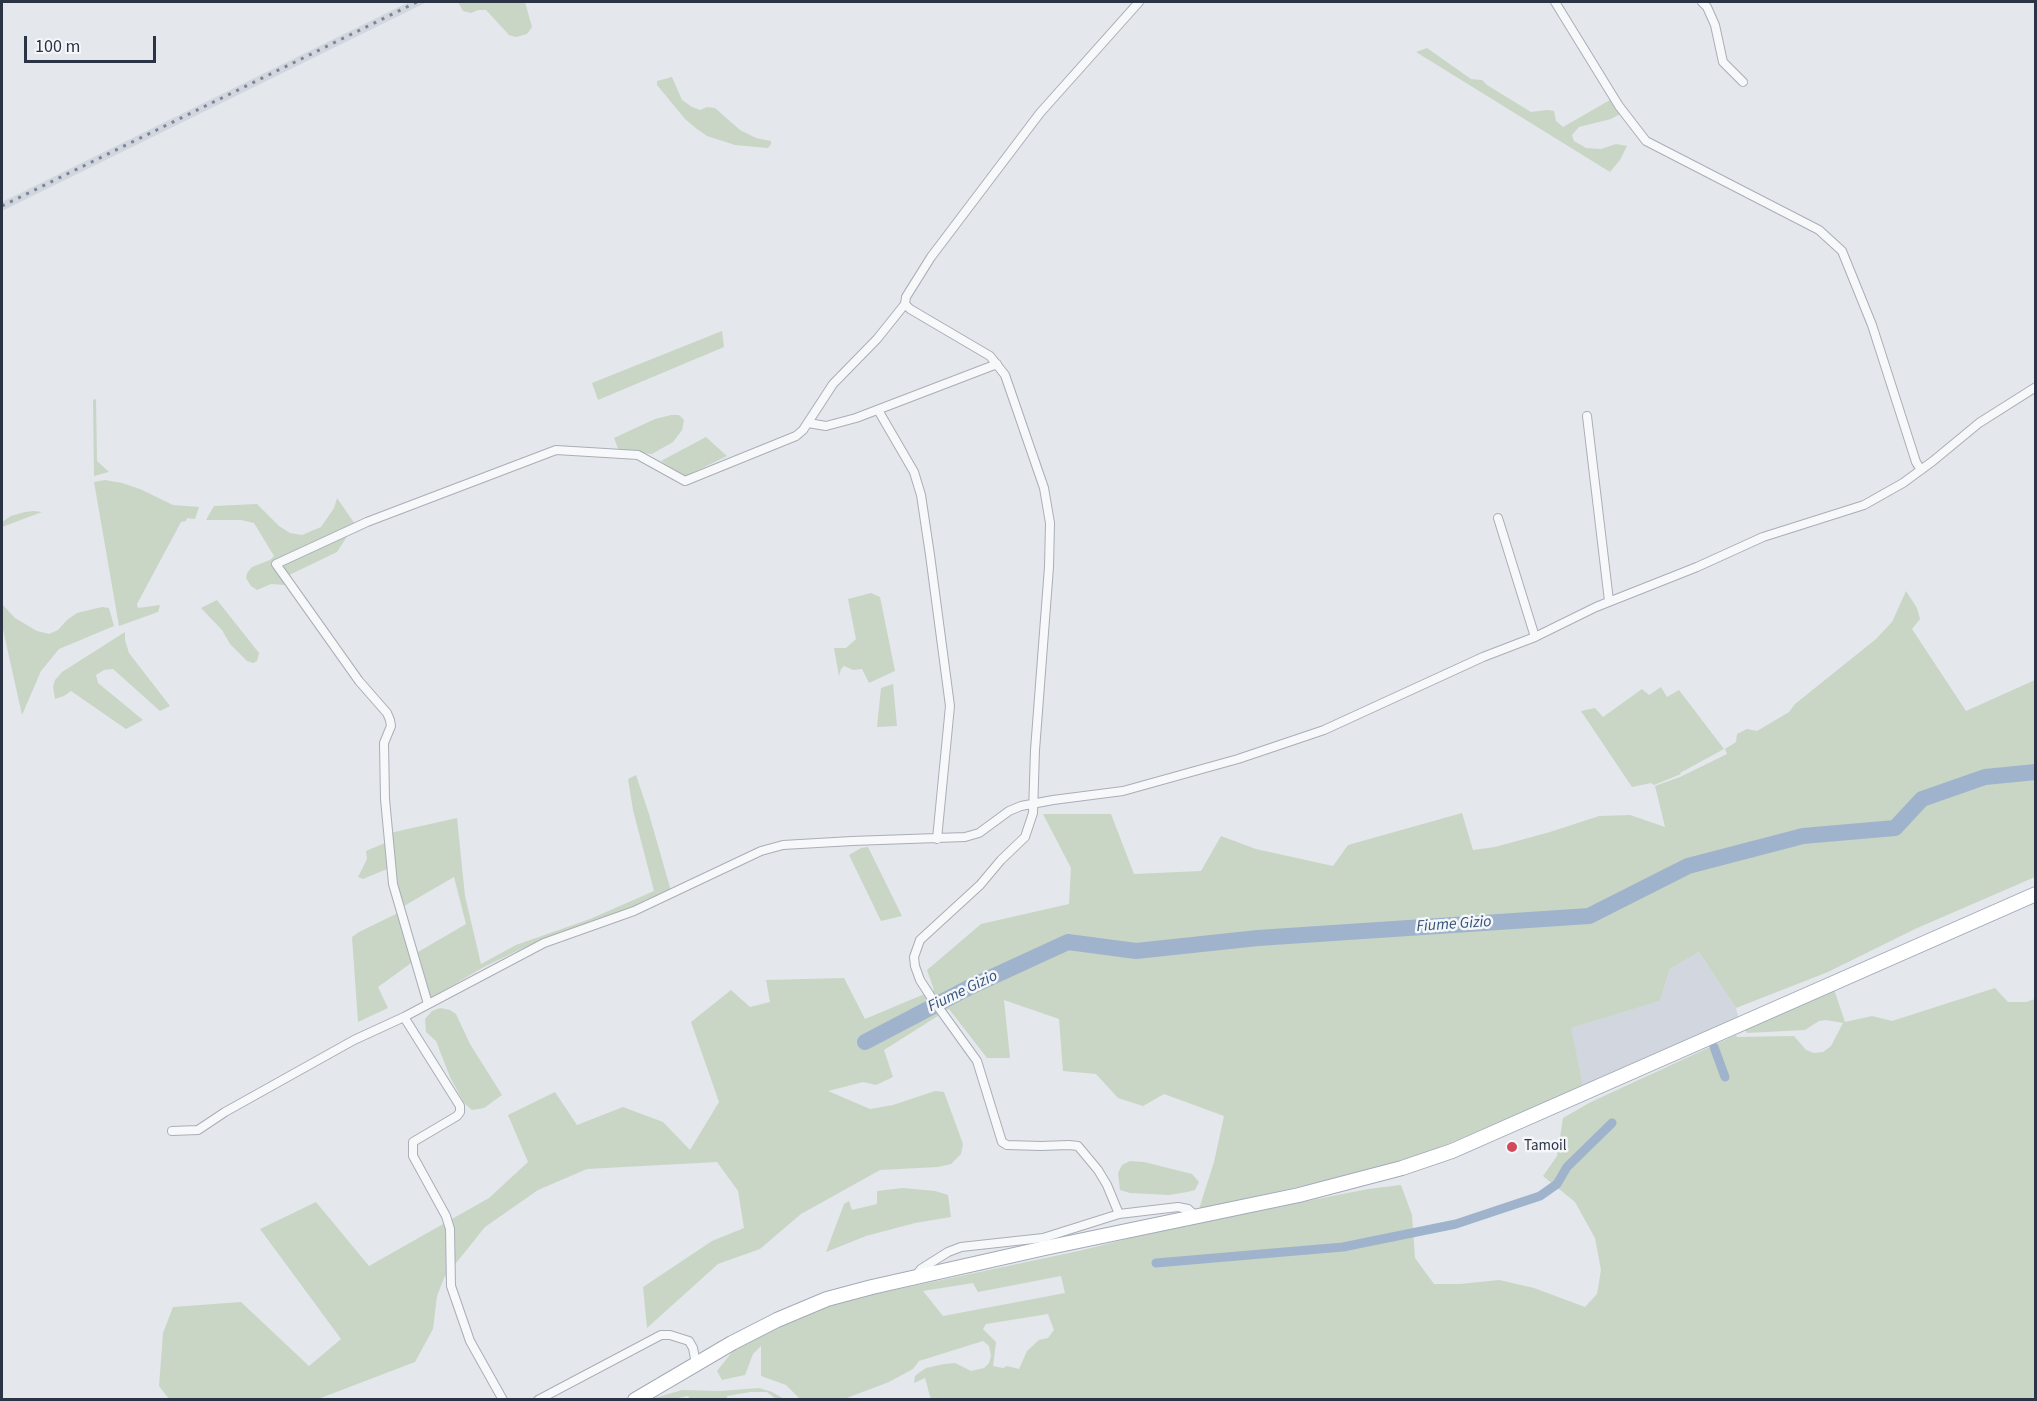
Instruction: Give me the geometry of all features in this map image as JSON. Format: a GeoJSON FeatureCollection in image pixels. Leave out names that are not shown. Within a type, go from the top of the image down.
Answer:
{"type":"FeatureCollection","features":[{"type":"Feature","properties":{"kind":"main road"},"geometry":{"type":"LineString","coordinates":[[635,1400],[777,1320],[827,1299],[1044,1243],[1299,1195],[1402,1168],[1452,1151],[1741,1030],[2036,894]]}},
{"type":"Feature","properties":{"kind":"street"},"geometry":{"type":"LineString","coordinates":[[428,1004],[393,884],[385,799],[384,743],[391,726],[390,720],[387,713],[359,681],[276,564],[367,522],[556,450],[638,455],[685,481],[796,436],[808,423],[833,384],[877,339],[905,304],[906,297],[931,257],[1040,113],[1139,2]]}},
{"type":"Feature","properties":{"kind":"street"},"geometry":{"type":"LineString","coordinates":[[1555,2],[1619,106],[1646,141],[1819,230],[1842,251],[1872,325],[1916,462],[1921,470]]}},
{"type":"Feature","properties":{"kind":"street"},"geometry":{"type":"LineString","coordinates":[[1702,2],[1707,7],[1714,25],[1723,62],[1743,82]]}},
{"type":"Feature","properties":{"kind":"street"},"geometry":{"type":"LineString","coordinates":[[905,304],[980,349],[997,364],[1005,375],[1044,488],[1050,524],[1033,813],[1025,837],[980,885],[920,940],[914,957],[915,966],[920,980],[931,997],[977,1061],[1002,1142],[1006,1145],[1078,1146],[1098,1170],[1119,1214]]}},
{"type":"Feature","properties":{"kind":"street"},"geometry":{"type":"LineString","coordinates":[[808,423],[826,426],[878,410],[997,364]]}},
{"type":"Feature","properties":{"kind":"street"},"geometry":{"type":"LineString","coordinates":[[172,1131],[198,1130],[225,1112],[344,1046],[544,943],[634,911],[761,850],[783,845],[965,837],[979,833],[1009,812],[1033,804],[1123,791],[1260,752],[1324,730],[1483,657],[1535,637],[1609,601],[1696,567],[1763,537],[1864,506],[1904,483],[1978,423],[2036,387]]}},
{"type":"Feature","properties":{"kind":"street"},"geometry":{"type":"LineString","coordinates":[[878,410],[914,472],[921,495],[930,555],[950,706],[937,839]]}},
{"type":"Feature","properties":{"kind":"street"},"geometry":{"type":"LineString","coordinates":[[1587,416],[1609,601]]}},
{"type":"Feature","properties":{"kind":"street"},"geometry":{"type":"LineString","coordinates":[[1498,518],[1535,637]]}},
{"type":"Feature","properties":{"kind":"street"},"geometry":{"type":"LineString","coordinates":[[404,1017],[460,1106],[457,1116],[413,1142],[412,1156],[446,1216],[450,1229],[451,1286],[470,1341],[503,1400]]}},
{"type":"Feature","properties":{"kind":"street"},"geometry":{"type":"LineString","coordinates":[[915,1277],[921,1269],[948,1252],[961,1247],[1044,1243],[1119,1214],[1178,1207],[1188,1209],[1196,1216]]}},
{"type":"Feature","properties":{"kind":"street"},"geometry":{"type":"LineString","coordinates":[[538,1400],[661,1335],[689,1341],[696,1364]]}},
{"type":"Feature","properties":{"kind":"shaded area"},"geometry":{"type":"Polygon","coordinates":[[[409,2],[427,2],[2,211],[2,202],[409,2]]]}},
{"type":"Feature","properties":{"kind":"shaded area"},"geometry":{"type":"Polygon","coordinates":[[[1699,952],[1736,1008],[1739,1020],[1583,1086],[1570,1028],[1660,1001],[1670,969],[1699,952]]]}},
{"type":"Feature","properties":{"kind":"green space"},"geometry":{"type":"Polygon","coordinates":[[[458,2],[525,2],[532,27],[527,34],[516,37],[509,35],[486,10],[471,13],[463,11],[458,2]]]}},
{"type":"Feature","properties":{"kind":"green space"},"geometry":{"type":"Polygon","coordinates":[[[1427,48],[1471,79],[1482,80],[1531,112],[1554,111],[1556,121],[1563,127],[1610,100],[1620,114],[1611,119],[1579,127],[1572,135],[1574,141],[1586,148],[1601,149],[1616,144],[1627,146],[1620,160],[1610,172],[1416,52],[1427,48]]]}},
{"type":"Feature","properties":{"kind":"green space"},"geometry":{"type":"Polygon","coordinates":[[[672,77],[682,100],[692,107],[700,110],[707,107],[715,108],[740,130],[756,138],[771,141],[771,144],[768,148],[735,145],[707,136],[685,119],[657,85],[657,81],[672,77]]]}},
{"type":"Feature","properties":{"kind":"green space"},"geometry":{"type":"Polygon","coordinates":[[[722,331],[724,347],[598,400],[592,383],[722,331]]]}},
{"type":"Feature","properties":{"kind":"green space"},"geometry":{"type":"Polygon","coordinates":[[[96,399],[97,461],[109,472],[94,476],[93,400],[96,399]]]}},
{"type":"Feature","properties":{"kind":"green space"},"geometry":{"type":"Polygon","coordinates":[[[679,415],[684,420],[682,430],[673,442],[652,454],[619,451],[614,438],[655,419],[679,415]]]}},
{"type":"Feature","properties":{"kind":"green space"},"geometry":{"type":"Polygon","coordinates":[[[706,437],[727,456],[684,477],[661,461],[706,437]]]}},
{"type":"Feature","properties":{"kind":"green space"},"geometry":{"type":"Polygon","coordinates":[[[105,480],[140,489],[173,505],[199,507],[195,519],[187,518],[186,521],[181,522],[137,604],[138,608],[160,605],[158,612],[119,626],[94,482],[105,480]]]}},
{"type":"Feature","properties":{"kind":"green space"},"geometry":{"type":"Polygon","coordinates":[[[337,498],[359,530],[348,535],[337,552],[287,576],[290,581],[285,585],[271,584],[257,590],[246,578],[247,573],[252,567],[274,556],[254,523],[241,520],[206,520],[214,506],[257,504],[279,526],[290,533],[302,535],[321,527],[334,508],[337,498]]]}},
{"type":"Feature","properties":{"kind":"green space"},"geometry":{"type":"Polygon","coordinates":[[[34,511],[42,512],[2,527],[2,522],[11,516],[34,511]]]}},
{"type":"Feature","properties":{"kind":"green space"},"geometry":{"type":"Polygon","coordinates":[[[1906,591],[1917,608],[1920,619],[1912,629],[1966,711],[2035,680],[2035,877],[1915,929],[1828,972],[1736,1008],[1699,952],[1670,969],[1660,1001],[1571,1028],[1583,1086],[1431,1151],[1351,1175],[1199,1209],[1214,1162],[1224,1116],[1164,1094],[1143,1106],[1118,1098],[1096,1074],[1063,1071],[1059,1019],[1004,1000],[1010,1058],[987,1058],[949,1009],[884,1050],[893,1077],[876,1085],[863,1082],[828,1091],[870,1109],[893,1105],[935,1091],[944,1092],[963,1144],[961,1154],[951,1164],[938,1167],[880,1170],[801,1214],[760,1249],[718,1264],[647,1328],[643,1287],[712,1241],[744,1228],[738,1191],[717,1162],[587,1169],[538,1190],[485,1227],[444,1278],[437,1296],[433,1329],[415,1362],[318,1399],[169,1399],[159,1386],[163,1333],[173,1307],[241,1302],[309,1366],[341,1339],[260,1229],[316,1202],[369,1266],[489,1198],[528,1162],[508,1115],[555,1092],[577,1125],[623,1107],[663,1122],[690,1150],[719,1102],[691,1022],[731,990],[750,1007],[770,1002],[766,980],[844,978],[865,1019],[934,990],[927,970],[981,924],[1069,904],[1071,868],[1043,814],[1111,814],[1134,874],[1201,871],[1221,836],[1256,849],[1333,866],[1348,845],[1462,813],[1473,850],[1495,847],[1599,816],[1630,815],[1665,827],[1655,786],[1680,777],[1727,754],[1725,749],[1736,742],[1737,734],[1747,729],[1757,731],[1789,712],[1795,704],[1876,639],[1892,622],[1906,591]]]}},
{"type":"Feature","properties":{"kind":"green space"},"geometry":{"type":"Polygon","coordinates":[[[871,593],[880,597],[895,671],[869,683],[862,669],[853,670],[844,666],[839,676],[834,648],[846,648],[856,639],[848,599],[871,593]]]}},
{"type":"Feature","properties":{"kind":"green space"},"geometry":{"type":"Polygon","coordinates":[[[217,600],[259,653],[257,661],[253,663],[247,661],[201,608],[217,600]]]}},
{"type":"Feature","properties":{"kind":"green space"},"geometry":{"type":"Polygon","coordinates":[[[2,604],[15,618],[37,631],[49,634],[58,630],[77,613],[102,607],[109,608],[114,626],[59,649],[41,671],[22,715],[2,625],[2,604]]]}},
{"type":"Feature","properties":{"kind":"green space"},"geometry":{"type":"Polygon","coordinates":[[[125,632],[129,653],[170,706],[160,711],[113,669],[104,670],[96,675],[98,683],[143,720],[126,729],[71,691],[55,699],[53,687],[55,680],[62,672],[125,632]]]}},
{"type":"Feature","properties":{"kind":"green space"},"geometry":{"type":"Polygon","coordinates":[[[893,684],[897,726],[877,727],[881,688],[893,684]]]}},
{"type":"Feature","properties":{"kind":"green space"},"geometry":{"type":"Polygon","coordinates":[[[1661,687],[1667,697],[1679,690],[1724,749],[1681,774],[1654,785],[1651,783],[1632,787],[1581,711],[1595,708],[1603,717],[1642,689],[1649,695],[1661,687]]]}},
{"type":"Feature","properties":{"kind":"green space"},"geometry":{"type":"Polygon","coordinates":[[[636,775],[671,891],[521,949],[482,968],[431,998],[418,952],[466,924],[454,877],[404,906],[398,889],[390,833],[457,818],[465,896],[481,964],[516,945],[590,919],[654,891],[633,810],[628,779],[636,775]]]}},
{"type":"Feature","properties":{"kind":"green space"},"geometry":{"type":"Polygon","coordinates":[[[385,843],[387,869],[363,879],[358,877],[367,859],[366,851],[385,843]]]}},
{"type":"Feature","properties":{"kind":"green space"},"geometry":{"type":"Polygon","coordinates":[[[868,847],[902,916],[881,921],[849,855],[868,847]]]}},
{"type":"Feature","properties":{"kind":"green space"},"geometry":{"type":"Polygon","coordinates":[[[400,912],[414,961],[378,987],[388,1008],[358,1022],[352,937],[400,912]]]}},
{"type":"Feature","properties":{"kind":"green space"},"geometry":{"type":"Polygon","coordinates":[[[1995,988],[2008,1002],[2026,1002],[2035,999],[2035,1399],[1021,1400],[1020,1398],[1017,1400],[931,1400],[925,1378],[914,1383],[915,1376],[926,1368],[944,1364],[955,1363],[971,1371],[984,1368],[991,1356],[989,1346],[983,1341],[919,1361],[913,1369],[889,1382],[844,1399],[800,1399],[786,1385],[761,1376],[761,1346],[753,1354],[745,1375],[722,1380],[717,1371],[732,1352],[740,1347],[822,1308],[857,1298],[1083,1250],[1166,1229],[1368,1189],[1401,1185],[1412,1215],[1415,1258],[1434,1284],[1499,1280],[1534,1288],[1585,1307],[1597,1294],[1601,1270],[1595,1238],[1575,1202],[1543,1176],[1557,1156],[1563,1118],[1591,1102],[1736,1035],[1737,1037],[1794,1036],[1806,1050],[1814,1053],[1823,1052],[1831,1046],[1843,1023],[1819,1021],[1805,1030],[1747,1033],[1745,1030],[1834,989],[1845,1022],[1872,1016],[1892,1021],[1995,988]],[[1061,1276],[978,1292],[973,1283],[923,1291],[943,1316],[1065,1293],[1061,1276]],[[1048,1314],[986,1324],[983,1329],[996,1342],[993,1366],[1019,1369],[1027,1351],[1039,1340],[1048,1338],[1054,1330],[1048,1314]]]}},
{"type":"Feature","properties":{"kind":"green space"},"geometry":{"type":"Polygon","coordinates":[[[440,1008],[456,1014],[470,1044],[502,1095],[484,1108],[472,1110],[464,1103],[450,1077],[436,1041],[426,1032],[425,1019],[432,1011],[440,1008]]]}},
{"type":"Feature","properties":{"kind":"green space"},"geometry":{"type":"Polygon","coordinates":[[[1130,1161],[1144,1162],[1192,1174],[1199,1182],[1195,1190],[1169,1195],[1130,1193],[1120,1190],[1118,1173],[1122,1165],[1130,1161]]]}},
{"type":"Feature","properties":{"kind":"green space"},"geometry":{"type":"Polygon","coordinates":[[[903,1188],[935,1191],[948,1195],[951,1217],[915,1223],[866,1236],[826,1252],[844,1204],[849,1201],[852,1210],[877,1204],[877,1191],[903,1188]]]}},
{"type":"Feature","properties":{"kind":"green space"},"geometry":{"type":"Polygon","coordinates":[[[759,1388],[784,1399],[776,1399],[767,1392],[750,1392],[727,1396],[727,1399],[690,1399],[688,1396],[648,1400],[682,1390],[720,1391],[759,1388]]]}},
{"type":"Feature","properties":{"kind":"waterway","name":"Fiume Gizio"},"geometry":{"type":"LineString","coordinates":[[865,1042],[970,987],[1068,942],[1136,951],[1258,938],[1589,916],[1688,866],[1803,836],[1895,828],[1922,799],[1985,777],[2036,772]]}},
{"type":"Feature","properties":{"kind":"waterway"},"geometry":{"type":"LineString","coordinates":[[1714,1047],[1725,1077]]}},
{"type":"Feature","properties":{"kind":"waterway"},"geometry":{"type":"LineString","coordinates":[[1156,1263],[1343,1247],[1456,1224],[1540,1196],[1557,1184],[1567,1167],[1612,1123]]}},
{"type":"Feature","properties":{"kind":"railway"},"geometry":{"type":"LineString","coordinates":[[2,206],[417,2]]}},
{"type":"Feature","properties":{"kind":"place","name":"Tamoil"},"geometry":{"type":"Point","coordinates":[1512,1147]}}]}
